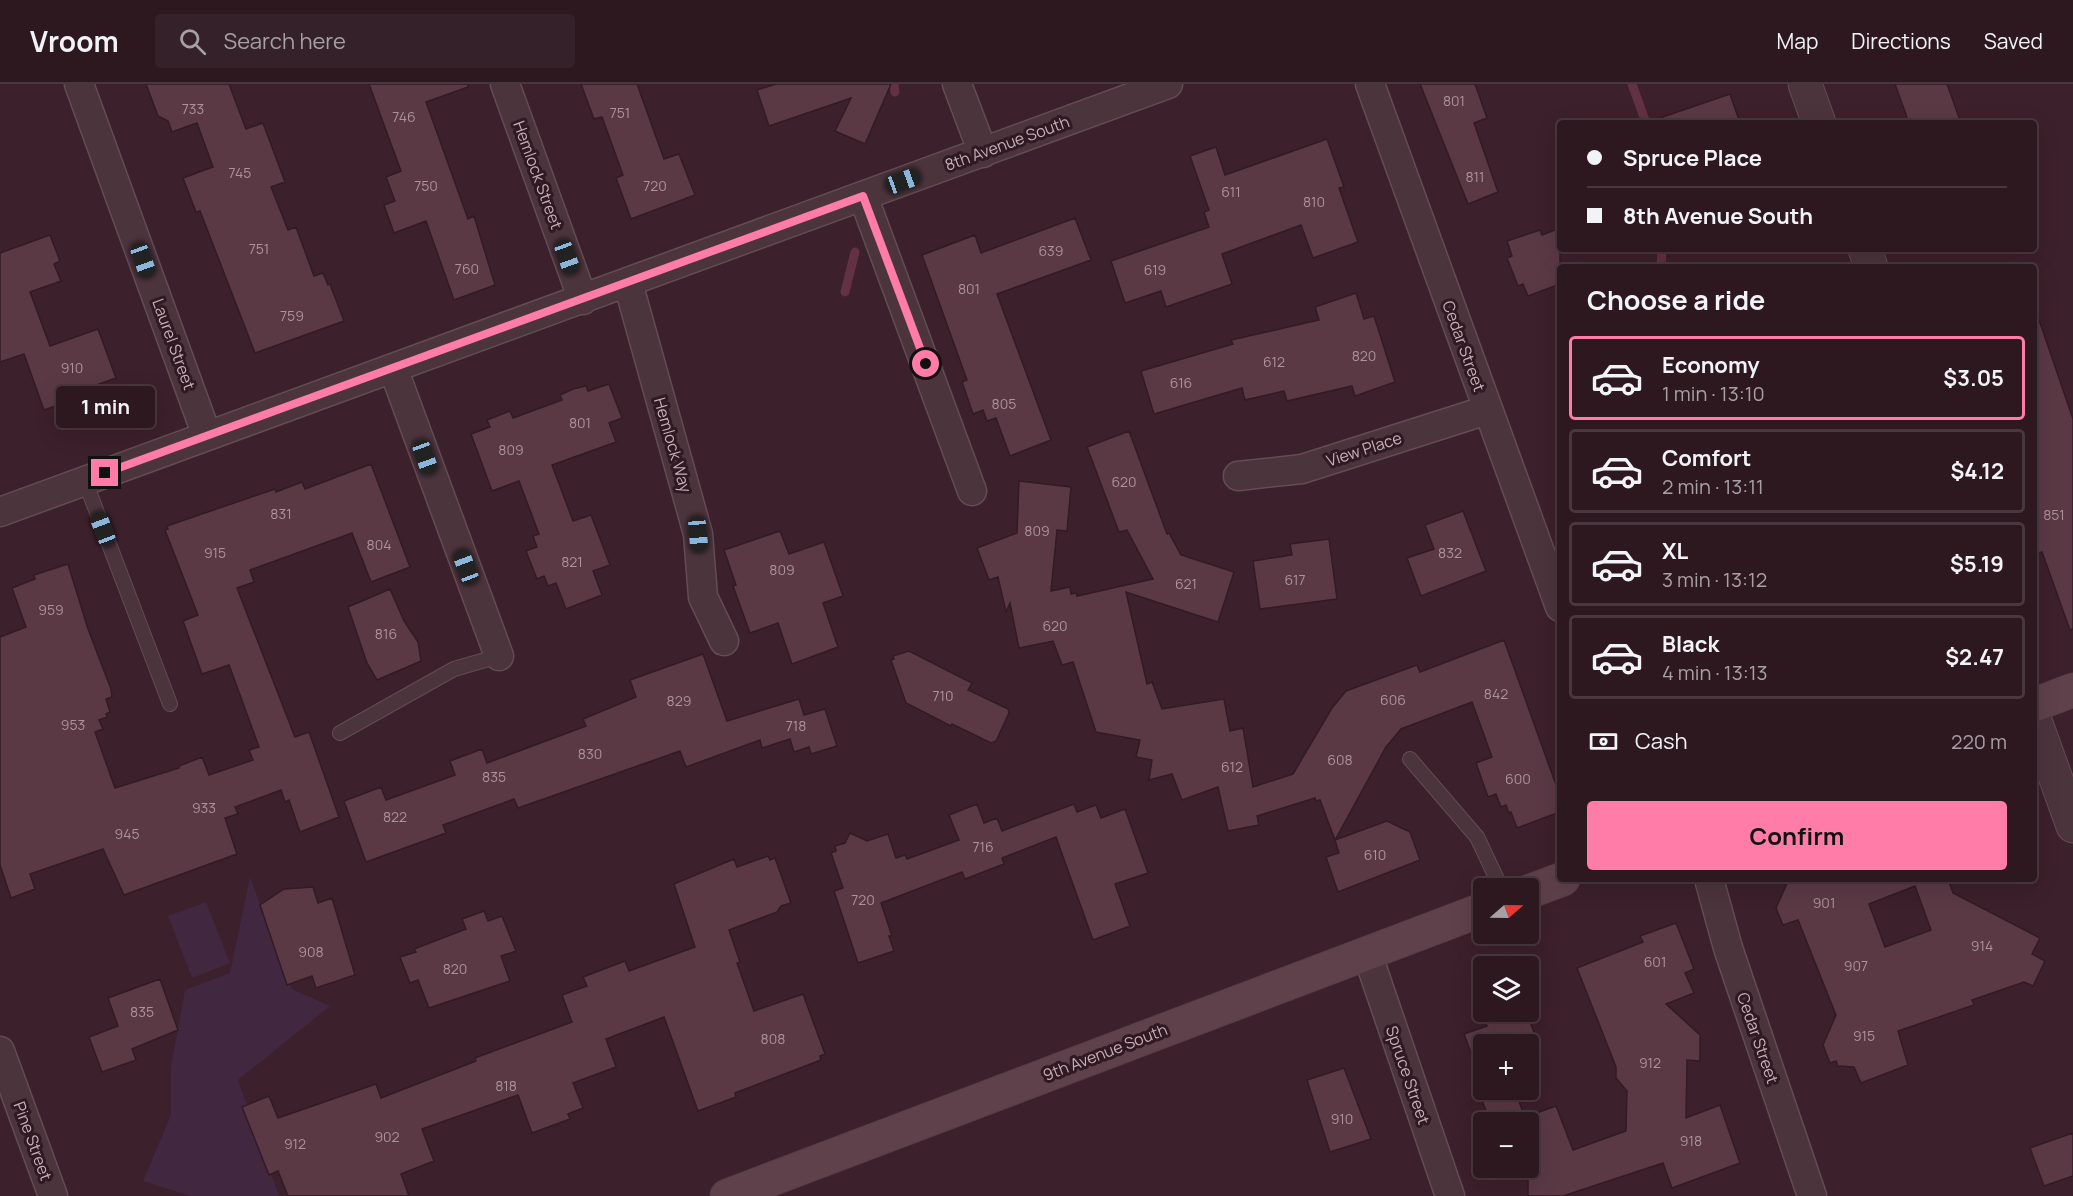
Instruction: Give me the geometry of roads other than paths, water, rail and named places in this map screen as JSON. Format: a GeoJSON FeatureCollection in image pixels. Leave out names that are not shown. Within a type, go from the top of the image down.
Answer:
{"type":"FeatureCollection","features":[{"type":"Feature","properties":{"kind":"main road"},"geometry":{"type":"LineString","coordinates":[[2037,704],[2073,690]]}},
{"type":"Feature","properties":{"kind":"main road"},"geometry":{"type":"LineString","coordinates":[[1539,888],[1557,881]]}},
{"type":"Feature","properties":{"kind":"main road","name":"9th Avenue South"},"geometry":{"type":"LineString","coordinates":[[727,1196],[1473,913]]}},
{"type":"Feature","properties":{"kind":"street","name":"Laurel Street"},"geometry":{"type":"LineString","coordinates":[[79,84],[207,436]]}},
{"type":"Feature","properties":{"kind":"street","name":"Hemlock Street"},"geometry":{"type":"LineString","coordinates":[[505,84],[583,300]]}},
{"type":"Feature","properties":{"kind":"street"},"geometry":{"type":"LineString","coordinates":[[957,84],[983,153]]}},
{"type":"Feature","properties":{"kind":"street","name":"Cedar Street"},"geometry":{"type":"LineString","coordinates":[[1370,84],[1557,599]]}},
{"type":"Feature","properties":{"kind":"street"},"geometry":{"type":"LineString","coordinates":[[1805,84],[1818,120]]}},
{"type":"Feature","properties":{"kind":"street","name":"8th Avenue South"},"geometry":{"type":"LineString","coordinates":[[0,512],[1164,85]]}},
{"type":"Feature","properties":{"kind":"street"},"geometry":{"type":"LineString","coordinates":[[863,196],[972,491]]}},
{"type":"Feature","properties":{"kind":"street","name":"Hemlock Way"},"geometry":{"type":"LineString","coordinates":[[628,283],[698,534],[703,597],[724,640]]}},
{"type":"Feature","properties":{"kind":"street"},"geometry":{"type":"LineString","coordinates":[[393,368],[499,656]]}},
{"type":"Feature","properties":{"kind":"street","name":"View Place"},"geometry":{"type":"LineString","coordinates":[[1238,476],[1302,469],[1487,410]]}},
{"type":"Feature","properties":{"kind":"street"},"geometry":{"type":"LineString","coordinates":[[2037,726],[2073,826]]}},
{"type":"Feature","properties":{"kind":"street","name":"Cedar Street"},"geometry":{"type":"LineString","coordinates":[[1710,882],[1728,948],[1812,1196]]}},
{"type":"Feature","properties":{"kind":"street","name":"Spruce Street"},"geometry":{"type":"LineString","coordinates":[[1367,953],[1450,1196]]}},
{"type":"Feature","properties":{"kind":"street","name":"Pine Street"},"geometry":{"type":"LineString","coordinates":[[0,1051],[50,1195]]}},
{"type":"Feature","properties":{"kind":"lane"},"geometry":{"type":"LineString","coordinates":[[85,481],[170,704]]}},
{"type":"Feature","properties":{"kind":"lane"},"geometry":{"type":"LineString","coordinates":[[340,733],[454,669],[499,656]]}},
{"type":"Feature","properties":{"kind":"lane"},"geometry":{"type":"LineString","coordinates":[[1410,759],[1477,837],[1496,878]]}},
{"type":"Feature","properties":{"kind":"waterway"},"geometry":{"type":"LineString","coordinates":[[894,84],[895,92]]}},
{"type":"Feature","properties":{"kind":"waterway"},"geometry":{"type":"LineString","coordinates":[[1632,84],[1645,120]]}},
{"type":"Feature","properties":{"kind":"waterway"},"geometry":{"type":"LineString","coordinates":[[845,292],[855,252]]}},
{"type":"Feature","properties":{"kind":"waterway"},"geometry":{"type":"LineString","coordinates":[[1661,264],[1662,252]]}}]}
